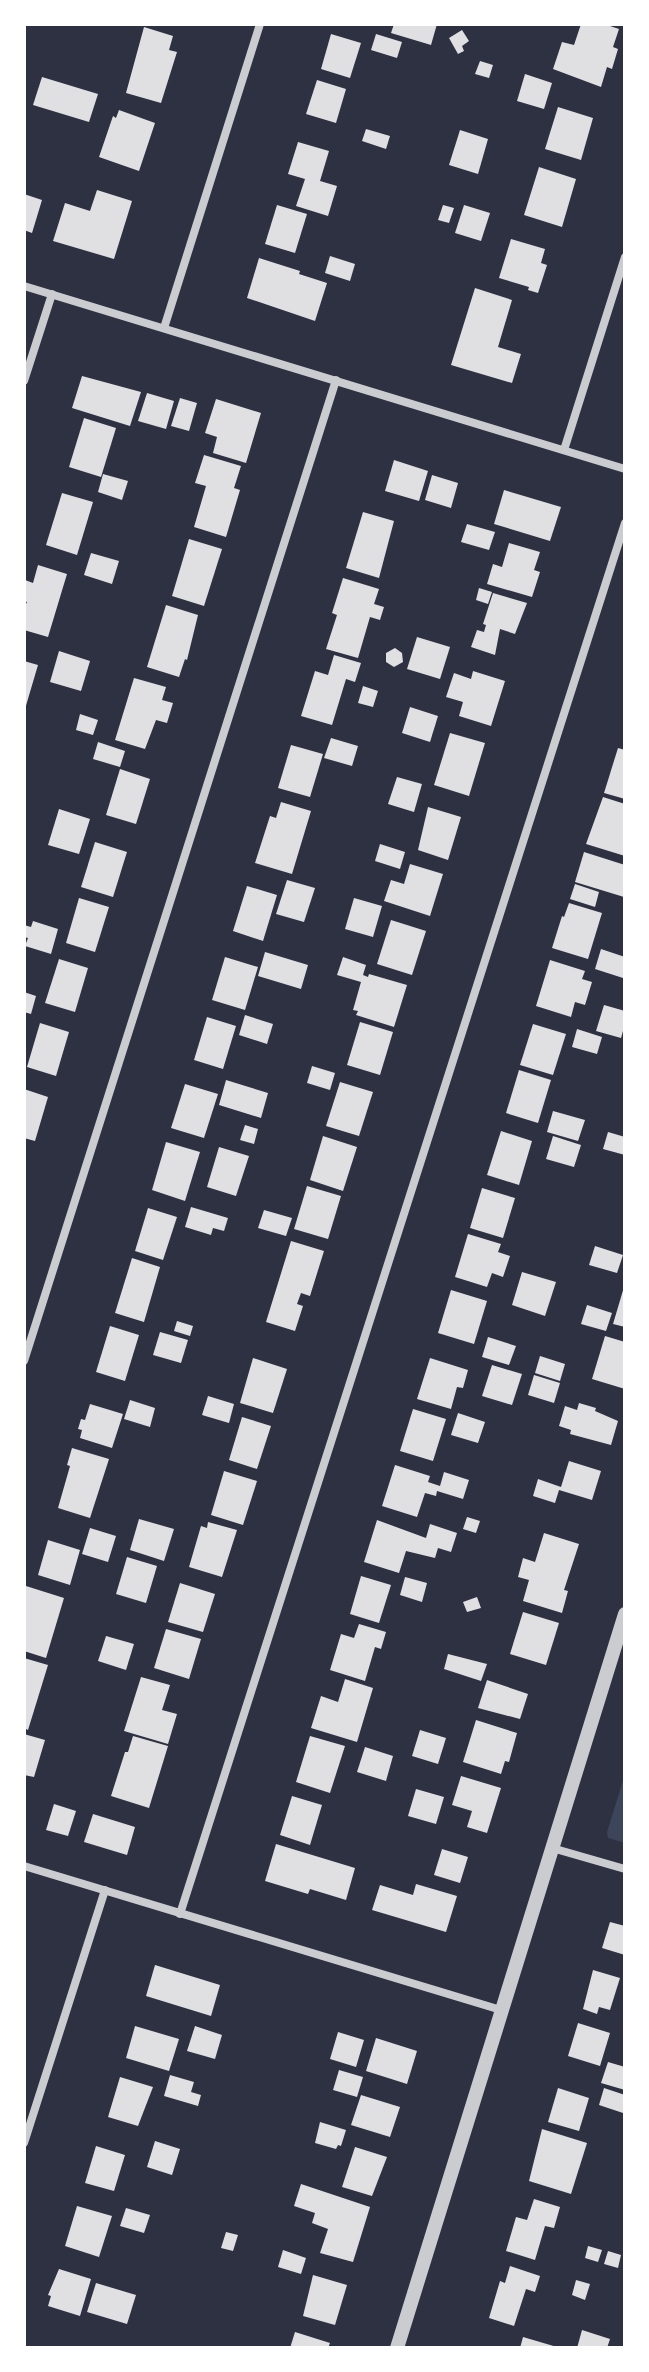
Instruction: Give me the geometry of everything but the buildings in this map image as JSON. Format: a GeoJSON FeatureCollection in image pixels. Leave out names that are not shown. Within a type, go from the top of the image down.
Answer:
{"type":"FeatureCollection","features":[{"type":"Feature","properties":{"kind":"street"},"geometry":{"type":"LineString","coordinates":[[164,328],[260,24]]}},
{"type":"Feature","properties":{"kind":"street"},"geometry":{"type":"LineString","coordinates":[[564,450],[625,257]]}},
{"type":"Feature","properties":{"kind":"street"},"geometry":{"type":"LineString","coordinates":[[24,286],[625,469]]}},
{"type":"Feature","properties":{"kind":"street"},"geometry":{"type":"LineString","coordinates":[[24,381],[52,294]]}},
{"type":"Feature","properties":{"kind":"street"},"geometry":{"type":"LineString","coordinates":[[24,1361],[336,380]]}},
{"type":"Feature","properties":{"kind":"street"},"geometry":{"type":"LineString","coordinates":[[180,1914],[625,523]]}},
{"type":"Feature","properties":{"kind":"street"},"geometry":{"type":"LineString","coordinates":[[397,2348],[625,1614]]}},
{"type":"Feature","properties":{"kind":"street"},"geometry":{"type":"LineString","coordinates":[[552,1848],[625,1869]]}},
{"type":"Feature","properties":{"kind":"street"},"geometry":{"type":"LineString","coordinates":[[24,1866],[501,2010]]}},
{"type":"Feature","properties":{"kind":"street"},"geometry":{"type":"LineString","coordinates":[[24,2143],[105,1890]]}},
{"type":"Feature","properties":{"kind":"shaded area"},"geometry":{"type":"Polygon","coordinates":[[[625,1774],[625,1843],[608,1838],[607,1832],[625,1774]]]}}]}
